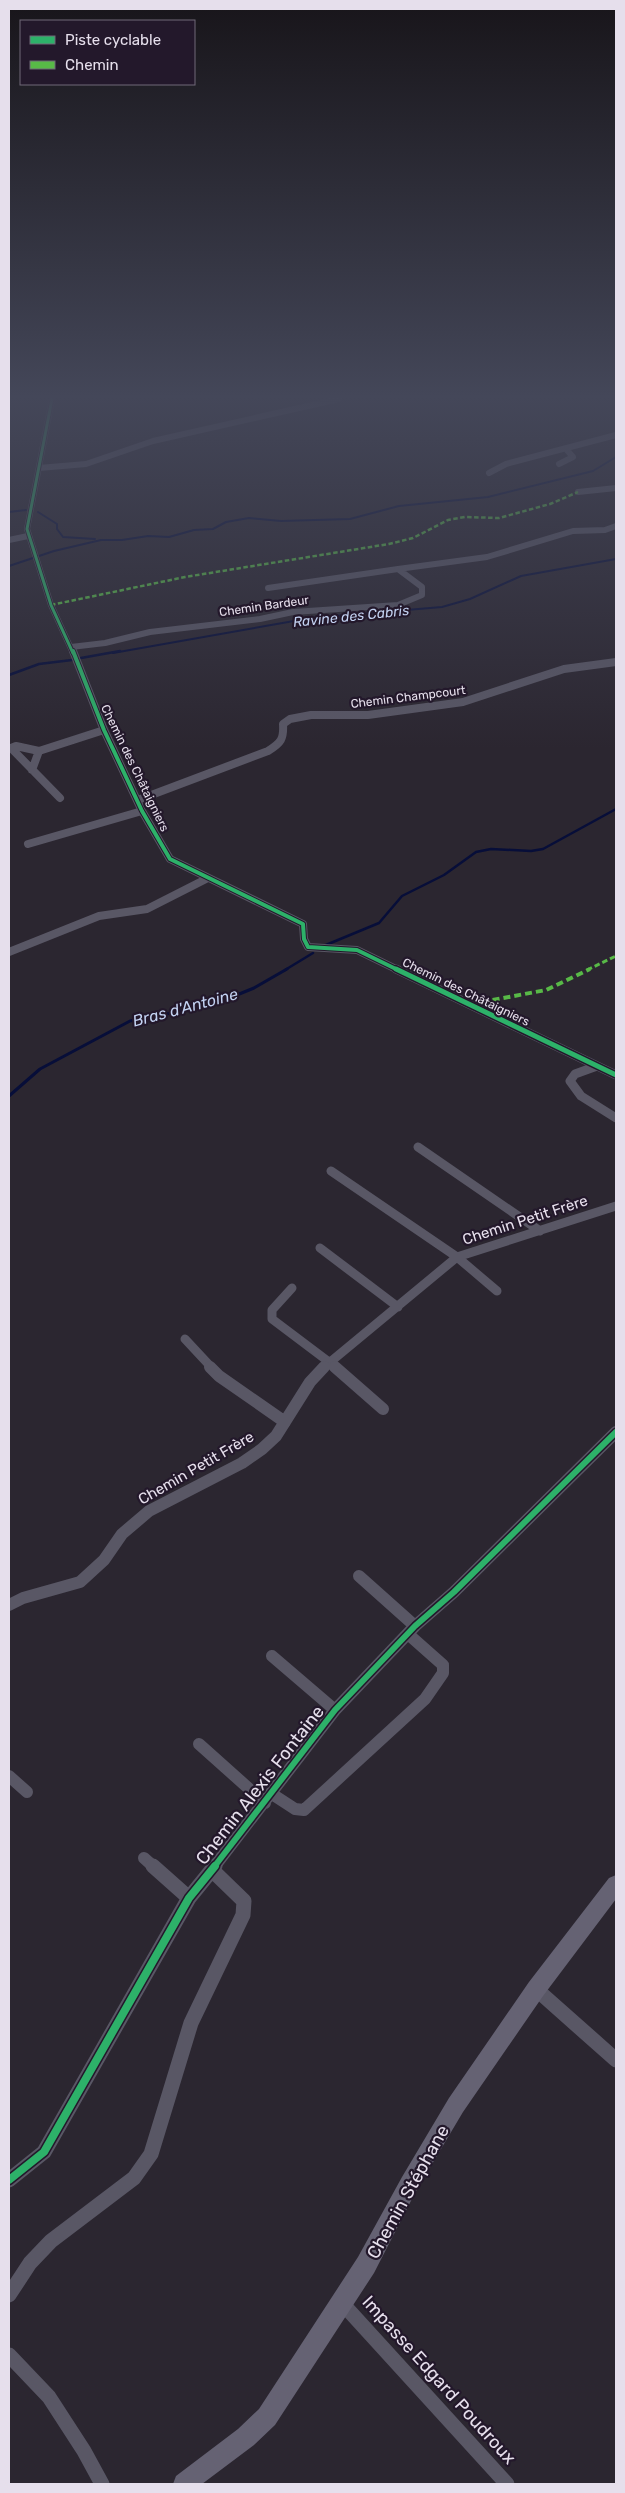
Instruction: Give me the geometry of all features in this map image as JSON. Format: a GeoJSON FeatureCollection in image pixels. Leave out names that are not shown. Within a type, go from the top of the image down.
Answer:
{"type":"FeatureCollection","features":[{"type":"Feature","properties":{"kind":"main road","name":"Chemin Stéphane"},"geometry":{"type":"LineString","coordinates":[[184,2484],[246,2437],[267,2417],[366,2265],[409,2184],[456,2106],[536,1989],[616,1884]]}},
{"type":"Feature","properties":{"kind":"street","name":"Chemin des Châtaigniers"},"geometry":{"type":"LineString","coordinates":[[30,515],[27,529],[28,536],[51,605],[71,647],[84,686],[142,811],[170,859],[303,924],[304,939],[308,947],[357,950],[616,1075]]}},
{"type":"Feature","properties":{"kind":"street","name":"Chemin Bardeur"},"geometry":{"type":"LineString","coordinates":[[268,588],[487,557],[573,532],[605,530],[616,526]]}},
{"type":"Feature","properties":{"kind":"street"},"geometry":{"type":"LineString","coordinates":[[9,540],[28,536]]}},
{"type":"Feature","properties":{"kind":"street","name":"Chemin Bardeur"},"geometry":{"type":"LineString","coordinates":[[71,647],[105,643],[150,632],[260,619],[293,612],[398,605],[422,595],[422,587],[398,569]]}},
{"type":"Feature","properties":{"kind":"street","name":"Chemin Champcourt"},"geometry":{"type":"LineString","coordinates":[[138,800],[210,771],[268,751],[280,744],[284,737],[283,724],[287,720],[312,714],[360,716],[443,706],[478,698],[554,671],[616,662]]}},
{"type":"Feature","properties":{"kind":"street"},"geometry":{"type":"LineString","coordinates":[[60,798],[11,748],[16,746],[38,751],[104,730]]}},
{"type":"Feature","properties":{"kind":"street"},"geometry":{"type":"LineString","coordinates":[[32,770],[38,751]]}},
{"type":"Feature","properties":{"kind":"street"},"geometry":{"type":"LineString","coordinates":[[28,844],[142,811]]}},
{"type":"Feature","properties":{"kind":"street"},"geometry":{"type":"LineString","coordinates":[[9,952],[55,936],[99,916],[147,909],[208,878]]}},
{"type":"Feature","properties":{"kind":"street"},"geometry":{"type":"LineString","coordinates":[[597,1066],[574,1074],[570,1081],[581,1096],[616,1118]]}},
{"type":"Feature","properties":{"kind":"street"},"geometry":{"type":"LineString","coordinates":[[418,1147],[540,1231]]}},
{"type":"Feature","properties":{"kind":"street"},"geometry":{"type":"LineString","coordinates":[[332,1171],[457,1257],[497,1291]]}},
{"type":"Feature","properties":{"kind":"street","name":"Chemin Petit Frère"},"geometry":{"type":"LineString","coordinates":[[9,1605],[23,1598],[80,1582],[104,1560],[122,1534],[134,1522],[149,1511],[242,1463],[262,1448],[276,1436],[310,1382],[329,1361],[398,1307],[457,1257],[616,1206]]}},
{"type":"Feature","properties":{"kind":"street"},"geometry":{"type":"LineString","coordinates":[[320,1248],[398,1307]]}},
{"type":"Feature","properties":{"kind":"street"},"geometry":{"type":"LineString","coordinates":[[292,1288],[272,1310],[272,1319],[329,1361],[383,1409]]}},
{"type":"Feature","properties":{"kind":"street"},"geometry":{"type":"LineString","coordinates":[[185,1339],[219,1376],[285,1422]]}},
{"type":"Feature","properties":{"kind":"street","name":"Chemin Alexis Fontaine"},"geometry":{"type":"LineString","coordinates":[[9,2180],[44,2152],[189,1898],[269,1799],[335,1710],[412,1630],[454,1592],[616,1432]]}},
{"type":"Feature","properties":{"kind":"street"},"geometry":{"type":"LineString","coordinates":[[269,1799],[295,1809],[304,1810],[425,1699],[443,1673],[443,1665],[359,1576]]}},
{"type":"Feature","properties":{"kind":"street","name":"Chemin Alexis Fontaine"},"geometry":{"type":"LineString","coordinates":[[272,1656],[335,1710]]}},
{"type":"Feature","properties":{"kind":"street","name":"Chemin Alexis Fontaine"},"geometry":{"type":"LineString","coordinates":[[199,1744],[269,1799]]}},
{"type":"Feature","properties":{"kind":"street"},"geometry":{"type":"LineString","coordinates":[[9,1776],[27,1792]]}},
{"type":"Feature","properties":{"kind":"street"},"geometry":{"type":"LineString","coordinates":[[144,1858],[189,1898]]}},
{"type":"Feature","properties":{"kind":"street","name":"Chemin Alexis Fontaine"},"geometry":{"type":"LineString","coordinates":[[9,2295],[30,2263],[50,2241],[134,2178],[151,2154],[161,2127],[191,2023],[244,1916],[244,1901],[212,1870]]}},
{"type":"Feature","properties":{"kind":"street"},"geometry":{"type":"LineString","coordinates":[[536,1989],[616,2060]]}},
{"type":"Feature","properties":{"kind":"street","name":"Impasse Edgard Poudroux"},"geometry":{"type":"LineString","coordinates":[[342,2303],[507,2484]]}},
{"type":"Feature","properties":{"kind":"street"},"geometry":{"type":"LineString","coordinates":[[9,2355],[49,2397],[84,2451],[102,2484]]}},
{"type":"Feature","properties":{"kind":"waterway"},"geometry":{"type":"LineString","coordinates":[[43,515],[57,524],[57,529],[63,537],[95,539]]}},
{"type":"Feature","properties":{"kind":"waterway"},"geometry":{"type":"LineString","coordinates":[[9,566],[54,551],[101,540],[122,540],[148,536],[169,537],[194,530],[213,529],[226,522],[249,518],[281,521],[350,519],[364,515]]}},
{"type":"Feature","properties":{"kind":"waterway","name":"Ravine des Cabris"},"geometry":{"type":"LineString","coordinates":[[113,653],[311,618],[442,607],[470,599],[521,576],[616,559]]}},
{"type":"Feature","properties":{"kind":"waterway","name":"Ravine des Cabris"},"geometry":{"type":"LineString","coordinates":[[81,658],[120,651]]}},
{"type":"Feature","properties":{"kind":"waterway","name":"Ravine des Cabris"},"geometry":{"type":"LineString","coordinates":[[9,675],[39,664],[72,660]]}},
{"type":"Feature","properties":{"kind":"waterway","name":"Bras d'Antoine"},"geometry":{"type":"LineString","coordinates":[[321,947],[379,923],[402,896],[444,875],[476,852],[491,849],[531,851],[543,849],[616,809]]}},
{"type":"Feature","properties":{"kind":"waterway","name":"Bras d'Antoine"},"geometry":{"type":"LineString","coordinates":[[285,970],[313,953]]}},
{"type":"Feature","properties":{"kind":"waterway","name":"Bras d'Antoine"},"geometry":{"type":"LineString","coordinates":[[9,1096],[40,1069],[130,1021],[192,1009],[227,999],[254,988],[287,969]]}},
{"type":"Feature","properties":{"kind":"marked path"},"geometry":{"type":"LineString","coordinates":[[51,605],[185,577],[389,544],[413,538],[448,520],[465,517],[499,518],[509,515]]}},
{"type":"Feature","properties":{"kind":"marked path"},"geometry":{"type":"LineString","coordinates":[[471,1004],[546,990],[616,956]]}},
{"type":"Feature","properties":{"kind":"cycle path"},"geometry":{"type":"LineString","coordinates":[[30,515],[27,529],[28,536],[51,605],[71,647],[104,730],[142,811],[170,859],[303,924],[304,939],[308,947],[357,950],[616,1075]]}},
{"type":"Feature","properties":{"kind":"cycle path"},"geometry":{"type":"LineString","coordinates":[[9,2180],[23,2171],[44,2152],[189,1898],[265,1803],[335,1710],[415,1626],[454,1592],[616,1432]]}}]}
